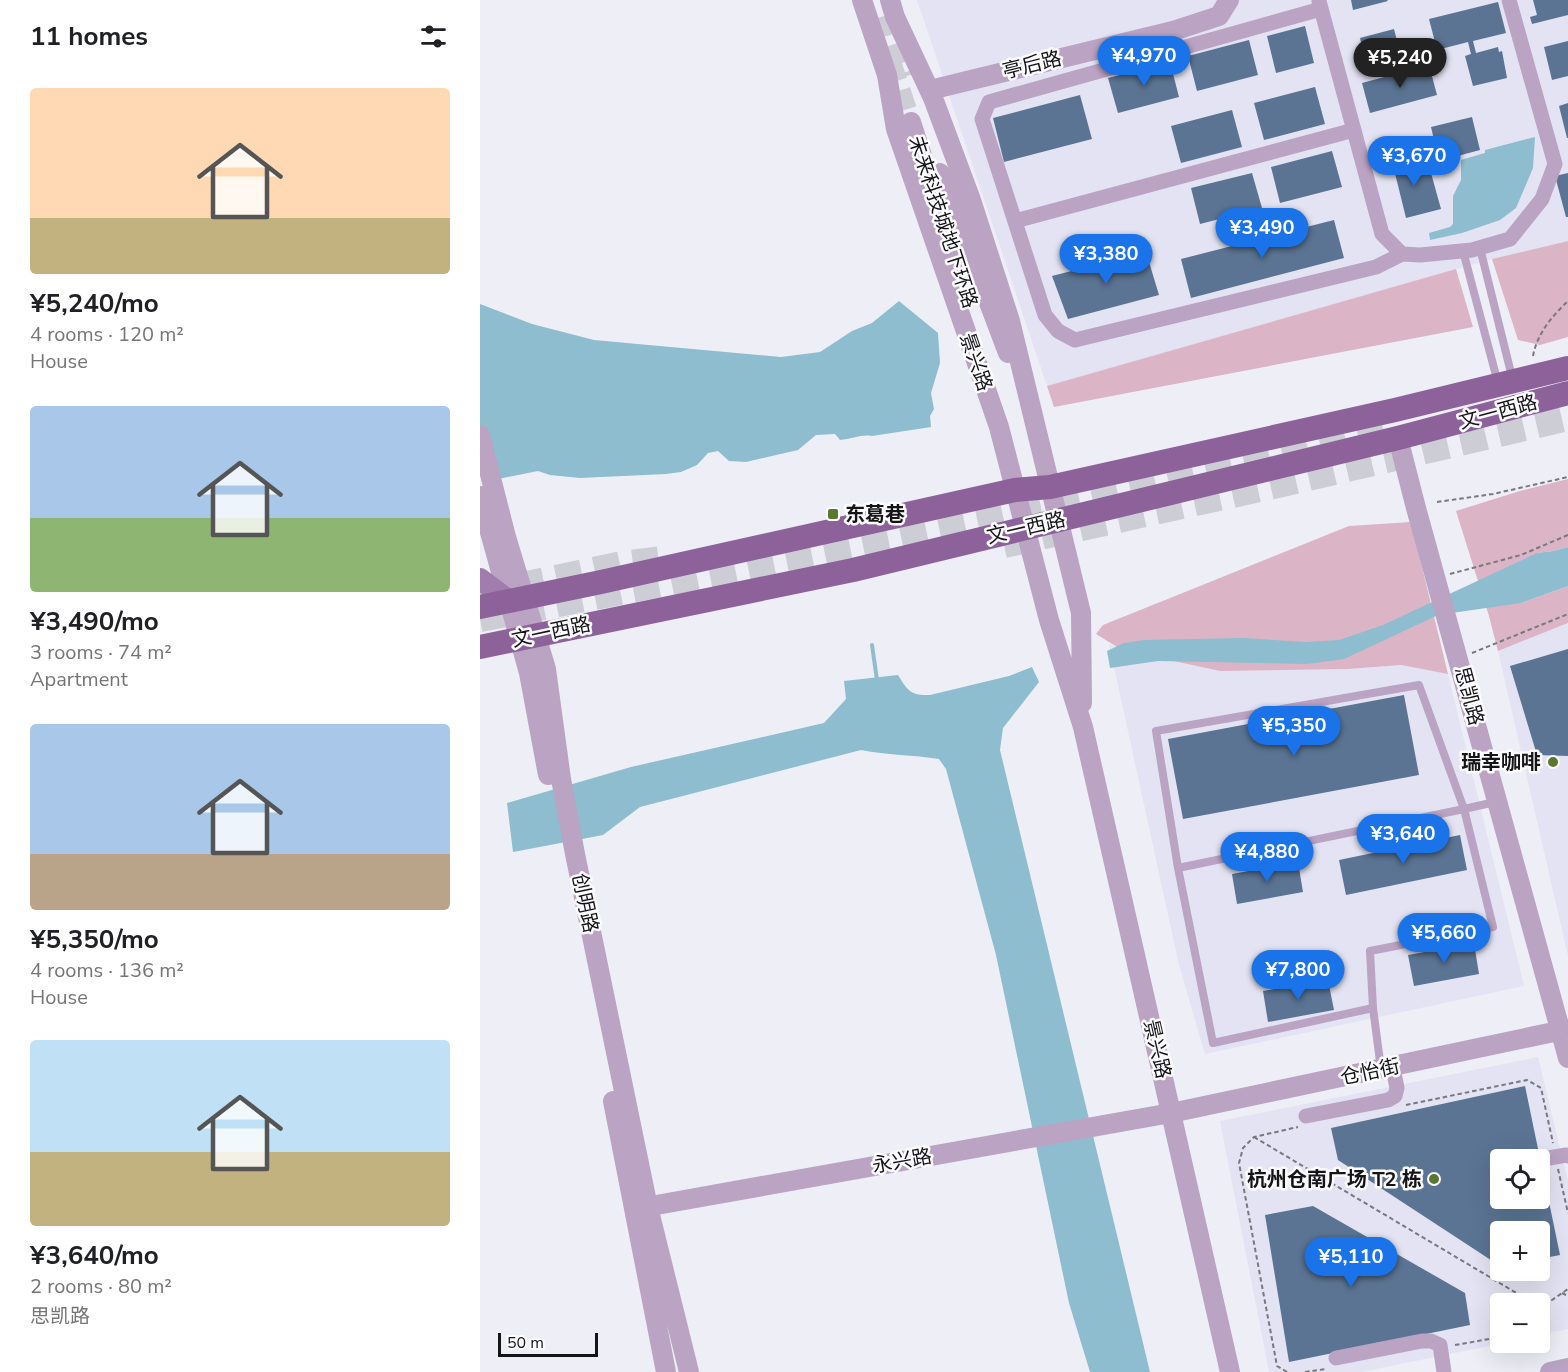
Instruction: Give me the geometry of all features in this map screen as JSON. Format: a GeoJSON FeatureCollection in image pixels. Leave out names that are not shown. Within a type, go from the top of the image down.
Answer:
{"type":"FeatureCollection","features":[{"type":"Feature","properties":{"kind":"main road","name":"文一西路"},"geometry":{"type":"LineString","coordinates":[[480,607],[1015,490],[1050,487],[1395,410],[1568,368]]}},
{"type":"Feature","properties":{"kind":"main road","name":"文一西路"},"geometry":{"type":"LineString","coordinates":[[480,647],[853,570],[1398,438],[1568,393]]}},
{"type":"Feature","properties":{"kind":"main road"},"geometry":{"type":"LineString","coordinates":[[480,579],[517,599]]}},
{"type":"Feature","properties":{"kind":"street","name":"景兴路"},"geometry":{"type":"LineString","coordinates":[[862,0],[887,75],[896,129],[999,427],[1049,620],[1083,727],[1230,1372]]}},
{"type":"Feature","properties":{"kind":"street","name":"景兴路"},"geometry":{"type":"LineString","coordinates":[[890,0],[930,90],[971,200],[1007,310],[1081,613],[1083,727]]}},
{"type":"Feature","properties":{"kind":"street","name":"亭后路"},"geometry":{"type":"LineString","coordinates":[[930,90],[1173,31],[1219,16],[1229,0]]}},
{"type":"Feature","properties":{"kind":"street"},"geometry":{"type":"LineString","coordinates":[[1402,254],[1382,234],[1320,5],[989,102],[982,119],[1045,315],[1058,332],[1075,340],[1377,267],[1402,254],[1420,255],[1462,251],[1510,239],[1542,199],[1555,164],[1561,157],[1509,0]]}},
{"type":"Feature","properties":{"kind":"street","name":"未来科技城地下环路"},"geometry":{"type":"LineString","coordinates":[[999,427],[982,343],[916,120],[1032,414]]}},
{"type":"Feature","properties":{"kind":"street"},"geometry":{"type":"LineString","coordinates":[[1015,221],[1354,130]]}},
{"type":"Feature","properties":{"kind":"street","name":"创明路"},"geometry":{"type":"LineString","coordinates":[[480,435],[495,534]]}},
{"type":"Feature","properties":{"kind":"street","name":"思凯路"},"geometry":{"type":"LineString","coordinates":[[1398,438],[1497,801],[1564,1030],[1568,1058]]}},
{"type":"Feature","properties":{"kind":"street","name":"创明路"},"geometry":{"type":"LineString","coordinates":[[480,496],[495,534],[528,637],[530,673],[555,776],[641,1208],[666,1372]]}},
{"type":"Feature","properties":{"kind":"street","name":"仓怡街"},"geometry":{"type":"LineString","coordinates":[[1171,1113],[1564,1030]]}},
{"type":"Feature","properties":{"kind":"street"},"geometry":{"type":"LineString","coordinates":[[1307,1120],[1388,1100],[1395,1095],[1397,1088],[1387,1069]]}},
{"type":"Feature","properties":{"kind":"street","name":"永兴路"},"geometry":{"type":"LineString","coordinates":[[641,1208],[1171,1113]]}},
{"type":"Feature","properties":{"kind":"street","name":"创明路"},"geometry":{"type":"LineString","coordinates":[[641,1208],[689,1372]]}},
{"type":"Feature","properties":{"kind":"street"},"geometry":{"type":"LineString","coordinates":[[1336,1358],[1431,1341],[1440,1344],[1443,1372]]}},
{"type":"Feature","properties":{"kind":"street"},"geometry":{"type":"LineString","coordinates":[[1550,1372],[1568,1368]]}},
{"type":"Feature","properties":{"kind":"lane"},"geometry":{"type":"LineString","coordinates":[[1480,248],[1506,383]]}},
{"type":"Feature","properties":{"kind":"lane"},"geometry":{"type":"LineString","coordinates":[[1462,251],[1506,383]]}},
{"type":"Feature","properties":{"kind":"lane"},"geometry":{"type":"LineString","coordinates":[[1373,1008],[1213,1043],[1178,868],[1156,730],[1419,685],[1464,809],[1493,927],[1370,951],[1373,1008],[1387,1069]]}},
{"type":"Feature","properties":{"kind":"lane"},"geometry":{"type":"LineString","coordinates":[[1178,868],[1497,801]]}},
{"type":"Feature","properties":{"kind":"path"},"geometry":{"type":"LineString","coordinates":[[1533,356],[1535,345],[1553,315],[1568,301]]}},
{"type":"Feature","properties":{"kind":"path"},"geometry":{"type":"LineString","coordinates":[[1437,502],[1493,494],[1568,477]]}},
{"type":"Feature","properties":{"kind":"path"},"geometry":{"type":"LineString","coordinates":[[1438,586],[1568,535]]}},
{"type":"Feature","properties":{"kind":"path"},"geometry":{"type":"LineString","coordinates":[[1456,653],[1568,614]]}},
{"type":"Feature","properties":{"kind":"path"},"geometry":{"type":"LineString","coordinates":[[1400,1106],[1527,1080],[1541,1088],[1558,1157],[1568,1213]]}},
{"type":"Feature","properties":{"kind":"path"},"geometry":{"type":"LineString","coordinates":[[1287,1372],[1277,1366],[1239,1163],[1243,1148],[1254,1137],[1307,1120]]}},
{"type":"Feature","properties":{"kind":"path"},"geometry":{"type":"LineString","coordinates":[[1254,1137],[1516,1293]]}},
{"type":"Feature","properties":{"kind":"path"},"geometry":{"type":"LineString","coordinates":[[1550,1301],[1568,1289]]}},
{"type":"Feature","properties":{"kind":"path"},"geometry":{"type":"LineString","coordinates":[[1562,1293],[1568,1296]]}},
{"type":"Feature","properties":{"kind":"shaded area"},"geometry":{"type":"Polygon","coordinates":[[[917,0],[1568,0],[1568,241],[1492,259],[1047,386],[917,0]]]}},
{"type":"Feature","properties":{"kind":"shaded area"},"geometry":{"type":"Polygon","coordinates":[[[1568,241],[1568,337],[1540,345],[1518,340],[1492,259],[1568,241]]]}},
{"type":"Feature","properties":{"kind":"shaded area"},"geometry":{"type":"Polygon","coordinates":[[[1456,269],[1473,327],[1054,407],[1047,386],[1456,269]]]}},
{"type":"Feature","properties":{"kind":"shaded area"},"geometry":{"type":"Polygon","coordinates":[[[1568,479],[1568,547],[1537,553],[1521,603],[1568,586],[1568,623],[1498,651],[1456,511],[1568,479]]]}},
{"type":"Feature","properties":{"kind":"shaded area"},"geometry":{"type":"Polygon","coordinates":[[[1411,522],[1448,674],[1401,665],[1348,669],[1220,671],[1122,650],[1096,634],[1103,625],[1349,526],[1411,522]]]}},
{"type":"Feature","properties":{"kind":"shaded area"},"geometry":{"type":"Polygon","coordinates":[[[1568,623],[1568,956],[1498,651],[1568,623]]]}},
{"type":"Feature","properties":{"kind":"shaded area"},"geometry":{"type":"Polygon","coordinates":[[[1109,644],[1122,650],[1220,671],[1348,669],[1401,665],[1448,674],[1524,986],[1205,1054],[1179,965],[1109,644]]]}},
{"type":"Feature","properties":{"kind":"shaded area"},"geometry":{"type":"Polygon","coordinates":[[[1538,1057],[1568,1181],[1568,1329],[1550,1333],[1550,1293],[1490,1293],[1490,1346],[1361,1372],[1269,1372],[1220,1121],[1538,1057]]]}},
{"type":"Feature","properties":{"kind":"water"},"geometry":{"type":"Polygon","coordinates":[[[1535,137],[1533,168],[1516,208],[1500,220],[1462,233],[1430,240],[1429,233],[1453,224],[1453,196],[1461,180],[1461,160],[1485,153],[1485,150],[1535,137]]]}},
{"type":"Feature","properties":{"kind":"water"},"geometry":{"type":"Polygon","coordinates":[[[899,301],[938,333],[940,363],[931,393],[934,409],[930,416],[931,427],[840,440],[835,434],[816,435],[798,450],[746,462],[729,461],[718,451],[708,453],[697,465],[681,472],[666,474],[580,478],[550,475],[538,471],[498,479],[480,476],[480,304],[532,324],[594,340],[781,357],[820,352],[852,331],[872,323],[899,301]]]}},
{"type":"Feature","properties":{"kind":"water"},"geometry":{"type":"Polygon","coordinates":[[[1568,547],[1568,586],[1521,603],[1438,615],[1344,659],[1307,664],[1158,661],[1110,668],[1107,651],[1124,643],[1145,640],[1243,638],[1306,642],[1339,640],[1383,625],[1537,553],[1568,547]]]}},
{"type":"Feature","properties":{"kind":"water"},"geometry":{"type":"Polygon","coordinates":[[[1032,667],[1039,682],[1003,728],[1000,750],[1150,1372],[1090,1372],[1069,1303],[996,955],[946,769],[939,759],[861,750],[640,807],[603,835],[513,852],[507,803],[631,767],[824,723],[846,699],[844,681],[898,675],[910,691],[930,695],[1009,676],[1032,667]]]}},
{"type":"Feature","properties":{"kind":"building"},"geometry":{"type":"Polygon","coordinates":[[[1351,0],[1387,0],[1388,1],[1353,10],[1351,0]]]}},
{"type":"Feature","properties":{"kind":"building"},"geometry":{"type":"Polygon","coordinates":[[[1533,0],[1568,0],[1568,15],[1532,24],[1530,17],[1537,15],[1533,0]]]}},
{"type":"Feature","properties":{"kind":"building"},"geometry":{"type":"Polygon","coordinates":[[[1498,2],[1506,33],[1473,41],[1476,53],[1498,47],[1499,52],[1502,51],[1507,78],[1473,86],[1465,56],[1471,54],[1468,42],[1437,50],[1429,19],[1498,2]]]}},
{"type":"Feature","properties":{"kind":"building"},"geometry":{"type":"Polygon","coordinates":[[[1305,26],[1314,63],[1276,73],[1267,36],[1305,26]]]}},
{"type":"Feature","properties":{"kind":"building"},"geometry":{"type":"Polygon","coordinates":[[[1394,29],[1402,60],[1367,69],[1360,38],[1394,29]]]}},
{"type":"Feature","properties":{"kind":"building"},"geometry":{"type":"Polygon","coordinates":[[[1249,40],[1258,75],[1197,91],[1188,56],[1249,40]]]}},
{"type":"Feature","properties":{"kind":"building"},"geometry":{"type":"Polygon","coordinates":[[[1568,41],[1568,76],[1552,80],[1544,47],[1568,41]]]}},
{"type":"Feature","properties":{"kind":"building"},"geometry":{"type":"Polygon","coordinates":[[[1170,62],[1179,97],[1118,113],[1108,78],[1170,62]]]}},
{"type":"Feature","properties":{"kind":"building"},"geometry":{"type":"Polygon","coordinates":[[[1429,65],[1437,95],[1370,113],[1362,83],[1429,65]]]}},
{"type":"Feature","properties":{"kind":"building"},"geometry":{"type":"Polygon","coordinates":[[[1315,87],[1325,124],[1264,140],[1254,103],[1315,87]]]}},
{"type":"Feature","properties":{"kind":"building"},"geometry":{"type":"Polygon","coordinates":[[[1080,95],[1092,139],[1004,162],[993,118],[1080,95]]]}},
{"type":"Feature","properties":{"kind":"building"},"geometry":{"type":"Polygon","coordinates":[[[1568,103],[1568,138],[1567,138],[1559,106],[1568,103]]]}},
{"type":"Feature","properties":{"kind":"building"},"geometry":{"type":"Polygon","coordinates":[[[1232,110],[1242,147],[1181,163],[1171,126],[1232,110]]]}},
{"type":"Feature","properties":{"kind":"building"},"geometry":{"type":"Polygon","coordinates":[[[1472,117],[1480,150],[1439,161],[1431,127],[1472,117]]]}},
{"type":"Feature","properties":{"kind":"building"},"geometry":{"type":"Polygon","coordinates":[[[1406,149],[1413,177],[1431,173],[1441,209],[1406,218],[1390,153],[1406,149]]]}},
{"type":"Feature","properties":{"kind":"building"},"geometry":{"type":"Polygon","coordinates":[[[1332,151],[1342,187],[1280,203],[1271,167],[1332,151]]]}},
{"type":"Feature","properties":{"kind":"building"},"geometry":{"type":"Polygon","coordinates":[[[1252,173],[1262,208],[1200,224],[1191,188],[1252,173]]]}},
{"type":"Feature","properties":{"kind":"building"},"geometry":{"type":"Polygon","coordinates":[[[1568,173],[1568,217],[1566,217],[1555,176],[1568,173]]]}},
{"type":"Feature","properties":{"kind":"building"},"geometry":{"type":"Polygon","coordinates":[[[1334,220],[1344,258],[1191,298],[1181,259],[1334,220]]]}},
{"type":"Feature","properties":{"kind":"building"},"geometry":{"type":"Polygon","coordinates":[[[1146,252],[1159,295],[1068,319],[1052,276],[1146,252]]]}},
{"type":"Feature","properties":{"kind":"building"},"geometry":{"type":"Polygon","coordinates":[[[1568,649],[1568,756],[1537,755],[1510,666],[1568,649]]]}},
{"type":"Feature","properties":{"kind":"building"},"geometry":{"type":"Polygon","coordinates":[[[1404,695],[1419,775],[1183,819],[1168,739],[1404,695]]]}},
{"type":"Feature","properties":{"kind":"building"},"geometry":{"type":"Polygon","coordinates":[[[1460,835],[1467,870],[1346,895],[1339,860],[1460,835]]]}},
{"type":"Feature","properties":{"kind":"building"},"geometry":{"type":"Polygon","coordinates":[[[1298,862],[1303,892],[1237,904],[1232,874],[1298,862]]]}},
{"type":"Feature","properties":{"kind":"building"},"geometry":{"type":"Polygon","coordinates":[[[1474,943],[1479,974],[1414,986],[1408,955],[1474,943]]]}},
{"type":"Feature","properties":{"kind":"building"},"geometry":{"type":"Polygon","coordinates":[[[1328,980],[1334,1010],[1268,1022],[1263,991],[1328,980]]]}},
{"type":"Feature","properties":{"kind":"building","name":"杭州仓南广场 T2 栋"},"geometry":{"type":"Polygon","coordinates":[[[1525,1086],[1538,1149],[1490,1149],[1490,1209],[1550,1209],[1550,1207],[1560,1255],[1550,1257],[1550,1221],[1490,1221],[1490,1259],[1338,1160],[1331,1128],[1525,1086]]]}},
{"type":"Feature","properties":{"kind":"building"},"geometry":{"type":"Polygon","coordinates":[[[1313,1206],[1465,1293],[1470,1325],[1289,1362],[1265,1215],[1313,1206]]]}},
{"type":"Feature","properties":{"kind":"waterway"},"geometry":{"type":"LineString","coordinates":[[872,645],[877,680]]}},
{"type":"Feature","properties":{"kind":"tunnel"},"geometry":{"type":"LineString","coordinates":[[887,15],[907,76]]}},
{"type":"Feature","properties":{"kind":"tunnel"},"geometry":{"type":"LineString","coordinates":[[891,62],[911,122]]}},
{"type":"Feature","properties":{"kind":"tunnel"},"geometry":{"type":"LineString","coordinates":[[1004,545],[1568,418]]}},
{"type":"Feature","properties":{"kind":"tunnel"},"geometry":{"type":"LineString","coordinates":[[480,619],[934,528],[1386,429]]}},
{"type":"Feature","properties":{"kind":"tunnel"},"geometry":{"type":"LineString","coordinates":[[480,594],[622,564],[670,558]]}},
{"type":"Feature","properties":{"kind":"place","name":"东葛巷"},"geometry":{"type":"Point","coordinates":[833,514]}},
{"type":"Feature","properties":{"kind":"place","name":"瑞幸咖啡"},"geometry":{"type":"Point","coordinates":[1553,762]}},
{"type":"Feature","properties":{"kind":"place","name":"杭州仓南广场 T2 栋"},"geometry":{"type":"Point","coordinates":[1434,1179]}}]}
